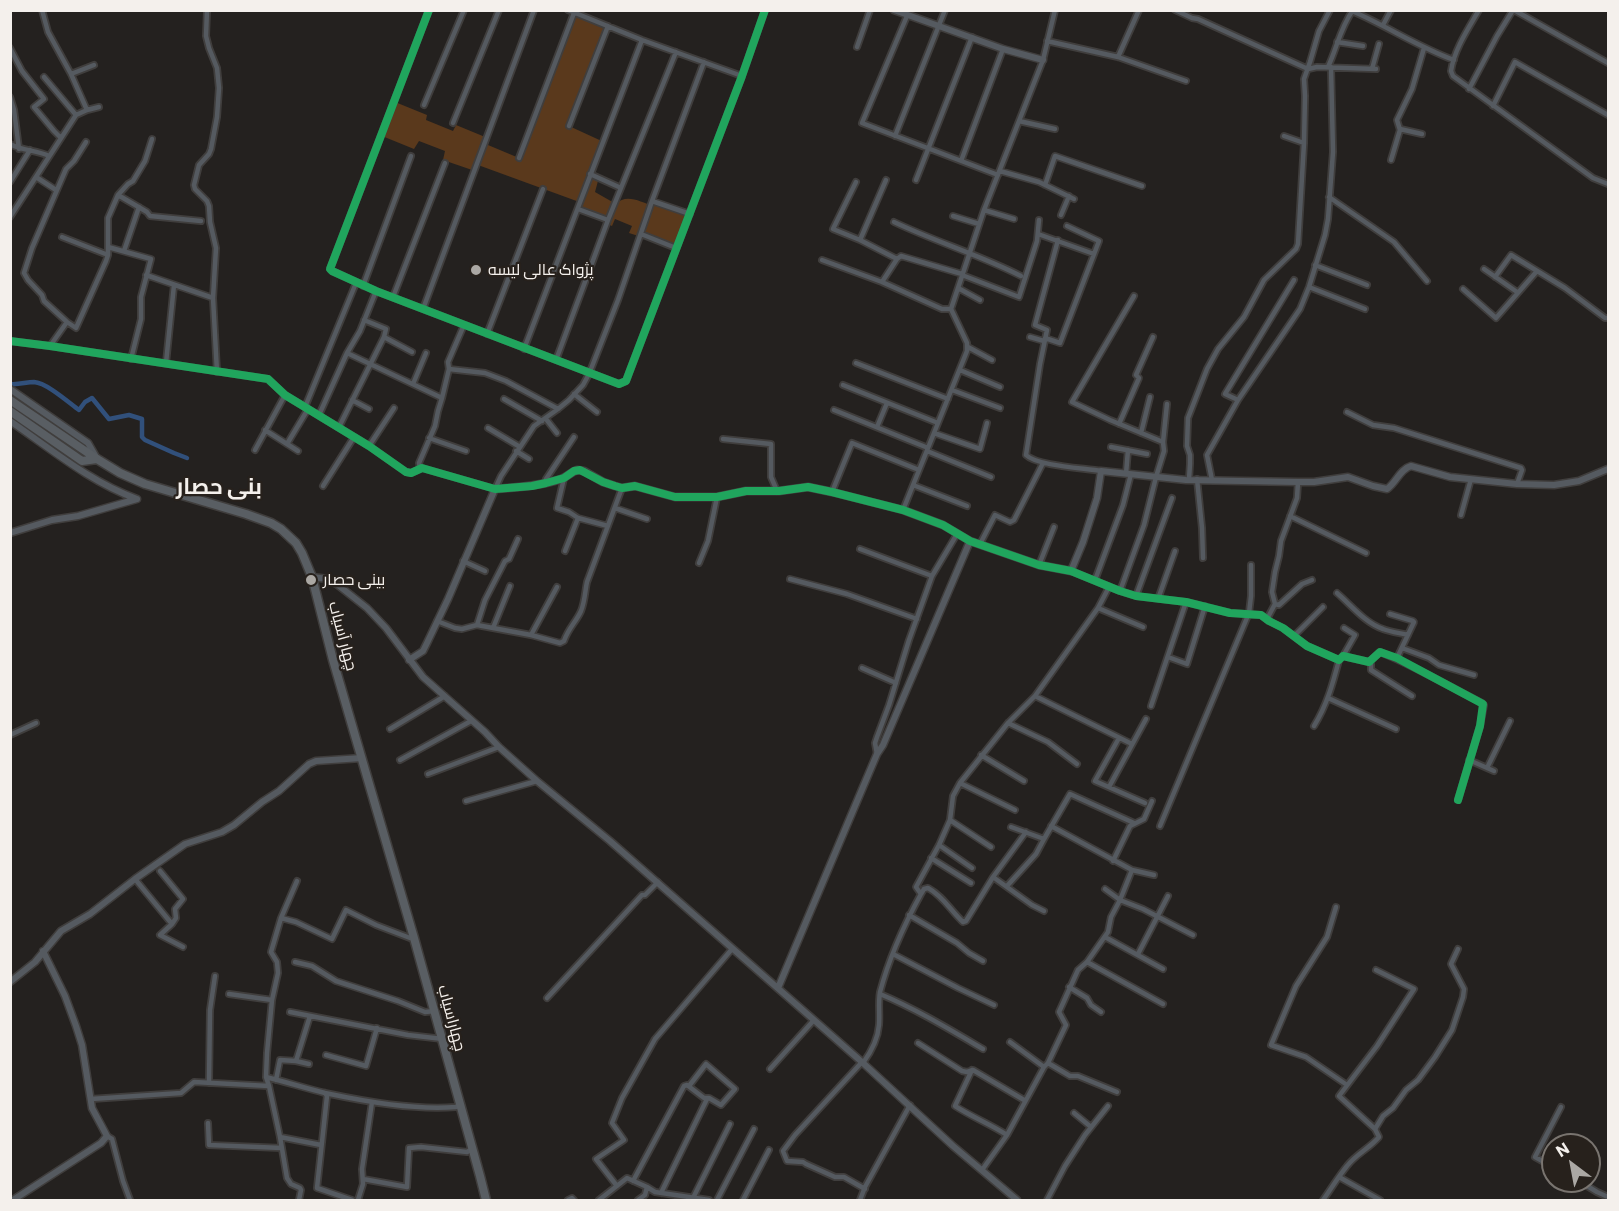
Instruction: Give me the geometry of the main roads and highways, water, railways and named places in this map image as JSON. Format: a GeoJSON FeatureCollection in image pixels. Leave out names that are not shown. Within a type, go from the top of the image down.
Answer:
{"type":"FeatureCollection","features":[{"type":"Feature","properties":{"kind":"highway","name":"چهار آسیاب"},"geometry":{"type":"LineString","coordinates":[[10,400],[120,473],[145,484],[271,523],[296,543],[312,577],[333,660],[387,844]]}},
{"type":"Feature","properties":{"kind":"highway"},"geometry":{"type":"LineString","coordinates":[[10,411],[79,464],[97,459]]}},
{"type":"Feature","properties":{"kind":"highway","name":"چهاراسیاب"},"geometry":{"type":"LineString","coordinates":[[387,844],[486,1200]]}},
{"type":"Feature","properties":{"kind":"waterway"},"geometry":{"type":"LineString","coordinates":[[10,384],[39,383],[79,410],[85,402],[92,398],[109,419],[129,415],[142,419],[142,437],[145,440],[187,458]]}},
{"type":"Feature","properties":{"kind":"place","name":"پژواک عالی لیسه"},"geometry":{"type":"Point","coordinates":[476,270]}},
{"type":"Feature","properties":{"kind":"place","name":"بینی حصار"},"geometry":{"type":"Point","coordinates":[311,580]}},
{"type":"Feature","properties":{"kind":"district","name":"بنی حصار"},"geometry":{"type":"Point","coordinates":[219,487]}}]}
